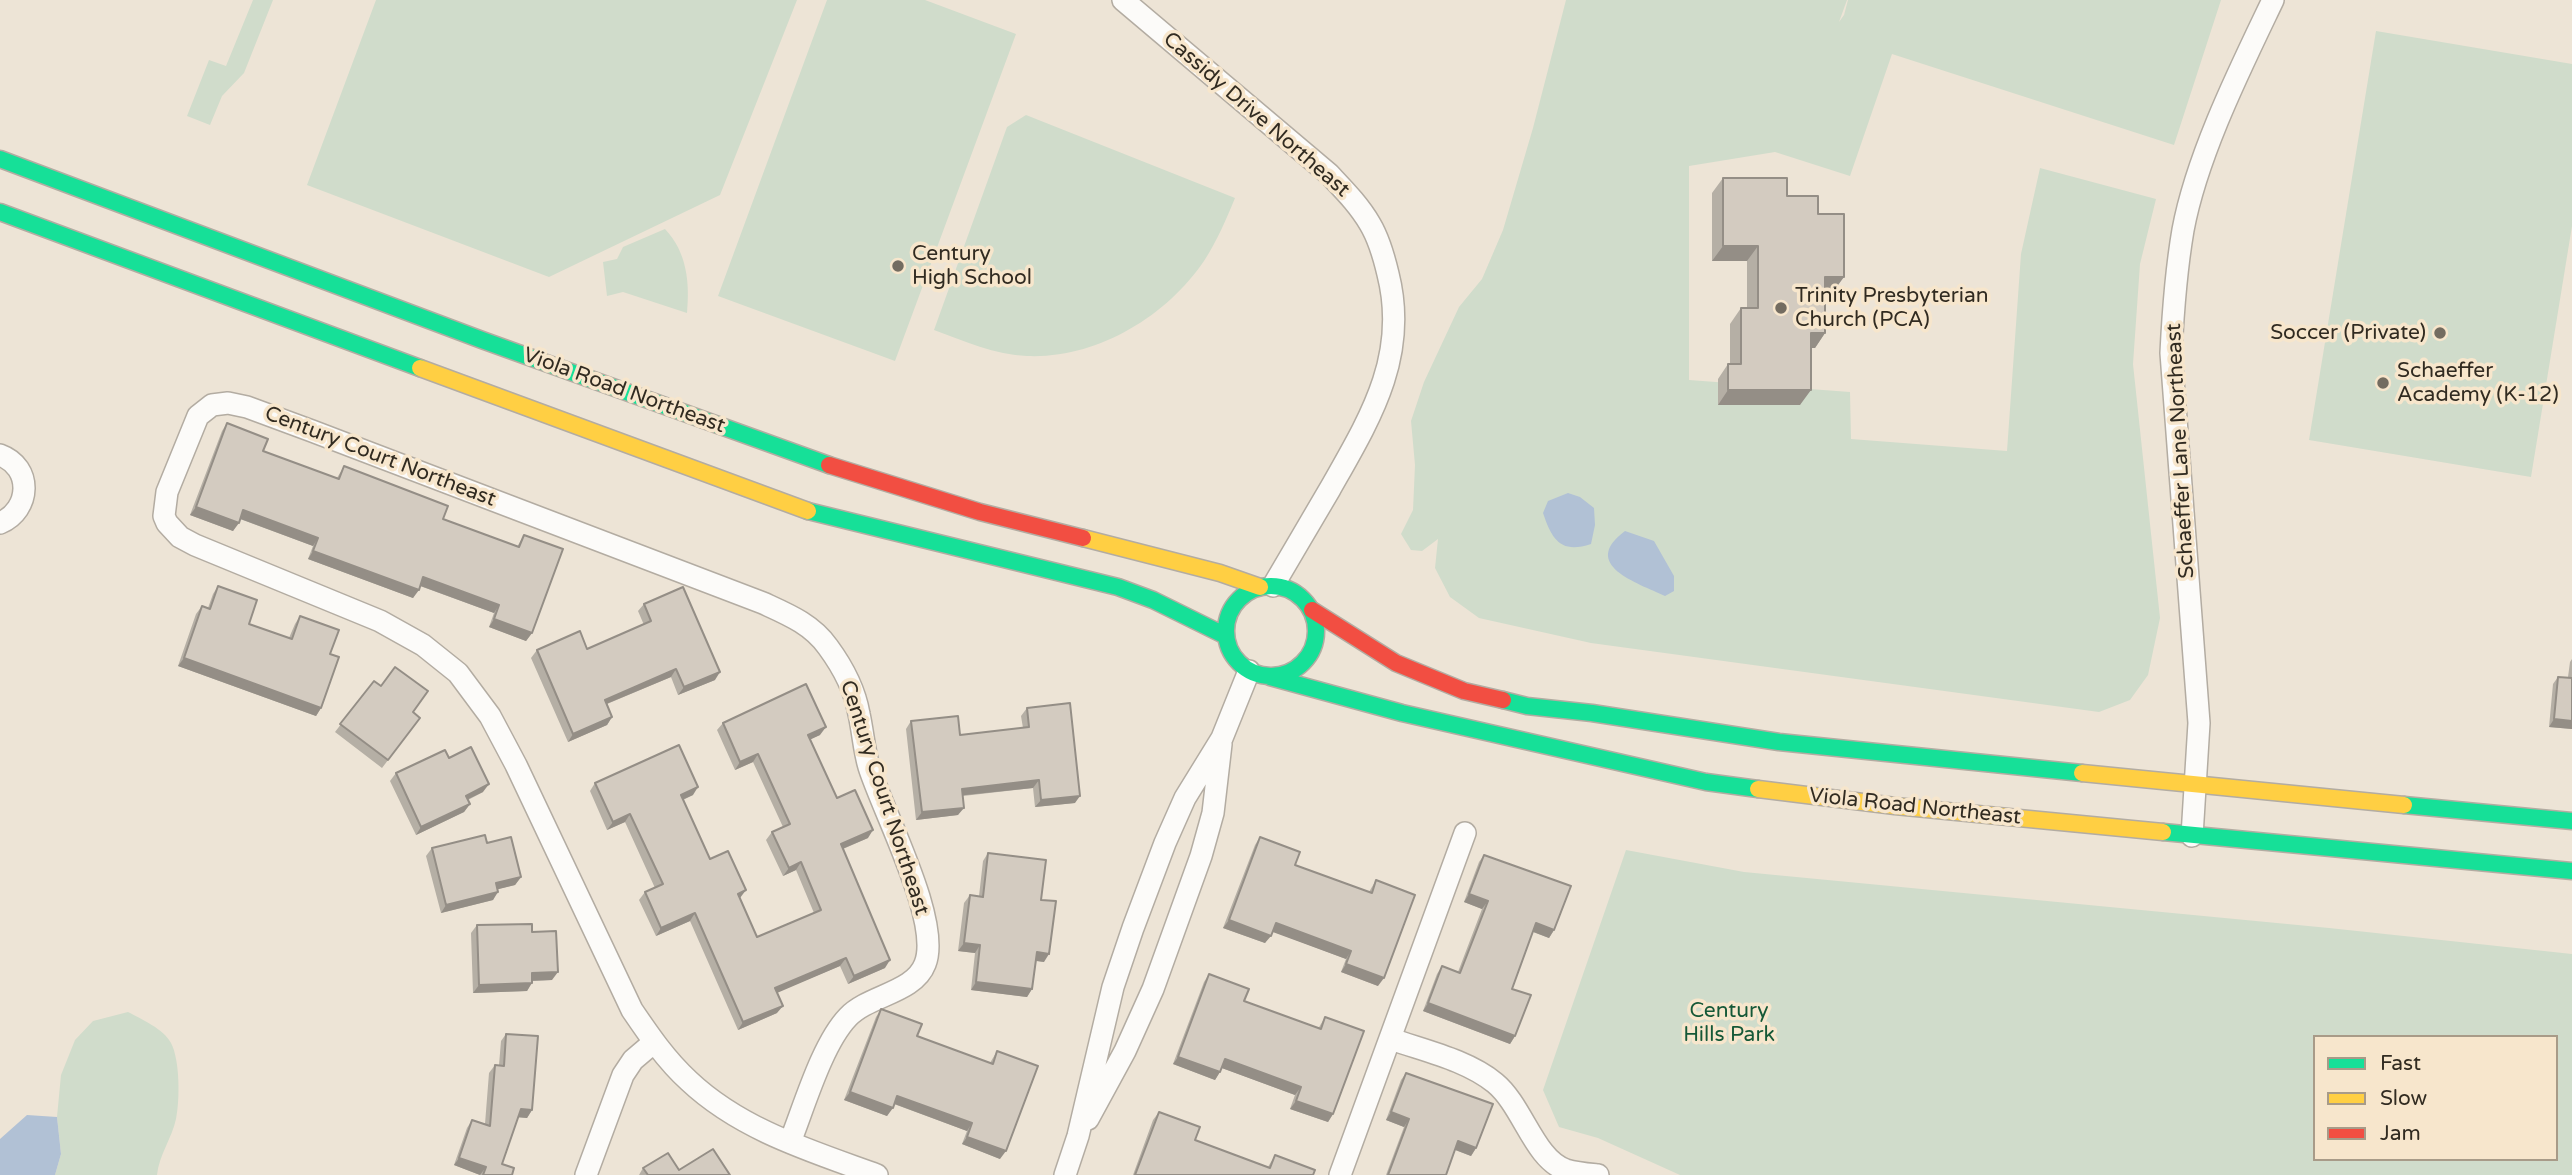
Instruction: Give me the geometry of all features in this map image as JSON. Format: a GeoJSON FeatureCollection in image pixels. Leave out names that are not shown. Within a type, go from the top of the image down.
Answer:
{"type":"FeatureCollection","features":[{"type":"Feature","properties":{"kind":"main road","name":"Viola Road Northeast"},"geometry":{"type":"LineString","coordinates":[[0,159],[482,340],[814,460],[980,512],[1266,586]]}},
{"type":"Feature","properties":{"kind":"main road"},"geometry":{"type":"LineString","coordinates":[[0,212],[795,508],[1118,587],[1153,600],[1226,636]]}},
{"type":"Feature","properties":{"kind":"main road"},"geometry":{"type":"LineString","coordinates":[[1311,610],[1317,626],[1317,639],[1305,663],[1295,671],[1283,676],[1260,674],[1236,660],[1226,636],[1230,611],[1248,592],[1266,586],[1286,588],[1297,594],[1311,610],[1396,663],[1464,691],[1527,706],[1829,748],[2572,821]]}},
{"type":"Feature","properties":{"kind":"main road","name":"Viola Road Northeast"},"geometry":{"type":"LineString","coordinates":[[1260,674],[1402,713],[1706,782],[1885,805],[2572,871]]}},
{"type":"Feature","properties":{"kind":"street","name":"Cassidy Drive Northeast"},"geometry":{"type":"LineString","coordinates":[[1123,0],[1329,174],[1371,225],[1383,253],[1394,310],[1392,348],[1385,383],[1370,419],[1266,586]]}},
{"type":"Feature","properties":{"kind":"street","name":"Schaeffer Lane Northeast"},"geometry":{"type":"LineString","coordinates":[[2192,836],[2199,723],[2171,353],[2174,298],[2183,229],[2196,185],[2217,126],[2273,0]]}},
{"type":"Feature","properties":{"kind":"street","name":"Century Court Northeast"},"geometry":{"type":"LineString","coordinates":[[653,1042],[632,1010],[516,765],[490,716],[458,673],[402,632],[363,613],[195,545],[180,537],[167,523],[164,516],[167,492],[191,428],[204,410],[218,403],[234,404],[312,431],[791,615],[827,645],[846,679],[859,712],[869,767],[920,902],[928,949],[924,967],[912,983],[869,1002],[841,1025],[826,1052],[790,1142]]}},
{"type":"Feature","properties":{"kind":"street"},"geometry":{"type":"LineString","coordinates":[[0,455],[9,458],[21,472],[25,492],[20,508],[10,519],[0,523]]}},
{"type":"Feature","properties":{"kind":"street"},"geometry":{"type":"LineString","coordinates":[[1065,1175],[1078,1136],[1110,1000],[1165,843],[1185,798],[1260,674]]}},
{"type":"Feature","properties":{"kind":"street"},"geometry":{"type":"LineString","coordinates":[[1078,1136],[1107,1087],[1147,1002],[1197,868],[1213,813],[1222,738]]}},
{"type":"Feature","properties":{"kind":"street"},"geometry":{"type":"LineString","coordinates":[[1340,1175],[1465,833]]}},
{"type":"Feature","properties":{"kind":"street"},"geometry":{"type":"LineString","coordinates":[[1391,1039],[1461,1063],[1486,1076],[1511,1099],[1534,1139],[1556,1165],[1567,1170],[1598,1175]]}},
{"type":"Feature","properties":{"kind":"street"},"geometry":{"type":"LineString","coordinates":[[586,1175],[623,1075],[633,1060],[653,1042],[689,1082],[760,1129],[877,1175]]}},
{"type":"Feature","properties":{"kind":"green space"},"geometry":{"type":"Polygon","coordinates":[[[253,0],[273,0],[244,73],[222,96],[210,125],[187,116],[209,60],[226,66],[253,0]]]}},
{"type":"Feature","properties":{"kind":"green space"},"geometry":{"type":"Polygon","coordinates":[[[376,0],[797,0],[720,195],[549,277],[307,185],[376,0]]]}},
{"type":"Feature","properties":{"kind":"green space"},"geometry":{"type":"Polygon","coordinates":[[[827,0],[925,0],[1016,34],[895,361],[718,296],[827,0]]]}},
{"type":"Feature","properties":{"kind":"green space"},"geometry":{"type":"Polygon","coordinates":[[[1566,0],[1847,0],[1839,22],[1848,0],[2221,0],[2174,145],[1892,54],[1850,176],[1775,152],[1689,166],[1689,380],[1850,392],[1851,439],[2007,451],[2021,254],[2040,168],[2156,199],[2140,264],[2133,364],[2160,618],[2148,675],[2130,700],[2099,712],[1591,643],[1479,618],[1450,597],[1435,568],[1438,539],[1422,551],[1411,550],[1401,534],[1413,510],[1415,465],[1411,421],[1424,382],[1459,307],[1482,279],[1503,230],[1566,0]]]}},
{"type":"Feature","properties":{"kind":"green space","name":"Soccer (Private)"},"geometry":{"type":"Polygon","coordinates":[[[2376,31],[2572,64],[2572,226],[2531,477],[2309,440],[2376,31]]]}},
{"type":"Feature","properties":{"kind":"green space"},"geometry":{"type":"Polygon","coordinates":[[[1026,115],[1235,198],[1204,261],[1170,300],[1127,331],[1103,342],[1053,355],[1003,353],[934,330],[1007,127],[1026,115]]]}},
{"type":"Feature","properties":{"kind":"green space"},"geometry":{"type":"Polygon","coordinates":[[[665,229],[678,248],[685,268],[687,313],[623,292],[607,296],[603,262],[617,259],[623,247],[665,229]]]}},
{"type":"Feature","properties":{"kind":"green space","name":"Century Hills Park"},"geometry":{"type":"Polygon","coordinates":[[[1626,850],[1744,872],[2572,954],[2572,1175],[1680,1175],[1598,1138],[1559,1127],[1543,1090],[1626,850]]]}},
{"type":"Feature","properties":{"kind":"green space"},"geometry":{"type":"Polygon","coordinates":[[[128,1012],[152,1025],[168,1038],[174,1050],[178,1070],[176,1119],[157,1175],[55,1175],[61,1154],[57,1117],[61,1075],[75,1040],[93,1021],[128,1012]]]}},
{"type":"Feature","properties":{"kind":"water"},"geometry":{"type":"Polygon","coordinates":[[[1568,493],[1580,497],[1594,508],[1595,525],[1591,544],[1581,547],[1565,546],[1550,531],[1543,513],[1548,501],[1568,493]]]}},
{"type":"Feature","properties":{"kind":"water"},"geometry":{"type":"Polygon","coordinates":[[[1625,531],[1654,541],[1674,576],[1674,591],[1665,596],[1628,579],[1610,563],[1608,554],[1612,543],[1625,531]]]}},
{"type":"Feature","properties":{"kind":"water"},"geometry":{"type":"Polygon","coordinates":[[[27,1115],[57,1117],[61,1154],[55,1175],[0,1175],[0,1139],[27,1115]]]}},
{"type":"Feature","properties":{"kind":"building","name":"Trinity Presbyterian Church (PCA)"},"geometry":{"type":"Polygon","coordinates":[[[1723,178],[1787,178],[1787,196],[1818,196],[1818,214],[1844,214],[1844,277],[1825,277],[1825,333],[1811,333],[1811,390],[1728,390],[1728,364],[1741,364],[1741,308],[1758,308],[1758,246],[1723,246],[1723,178]]]}},
{"type":"Feature","properties":{"kind":"building"},"geometry":{"type":"Polygon","coordinates":[[[227,423],[268,439],[263,451],[339,479],[344,466],[448,506],[443,519],[519,547],[524,535],[563,549],[532,633],[494,619],[499,605],[423,577],[419,590],[313,551],[318,538],[243,510],[239,523],[196,507],[227,423]]]}},
{"type":"Feature","properties":{"kind":"building"},"geometry":{"type":"Polygon","coordinates":[[[218,586],[257,600],[249,624],[292,639],[300,616],[339,630],[330,654],[339,657],[321,708],[184,658],[202,606],[210,609],[218,586]]]}},
{"type":"Feature","properties":{"kind":"building"},"geometry":{"type":"Polygon","coordinates":[[[683,587],[720,672],[684,687],[676,669],[605,700],[612,717],[573,734],[537,650],[580,631],[587,649],[651,621],[644,604],[683,587]]]}},
{"type":"Feature","properties":{"kind":"building"},"geometry":{"type":"Polygon","coordinates":[[[395,667],[428,691],[413,712],[420,718],[388,760],[340,724],[374,681],[381,686],[395,667]]]}},
{"type":"Feature","properties":{"kind":"building"},"geometry":{"type":"Polygon","coordinates":[[[2558,677],[2572,678],[2572,721],[2554,719],[2558,677]]]}},
{"type":"Feature","properties":{"kind":"building"},"geometry":{"type":"Polygon","coordinates":[[[806,684],[826,727],[808,735],[837,798],[855,790],[873,830],[841,844],[890,960],[854,976],[846,958],[775,988],[783,1006],[743,1022],[695,913],[661,928],[645,892],[663,884],[630,814],[613,822],[595,783],[679,745],[698,787],[681,795],[710,859],[728,851],[746,890],[738,894],[757,937],[821,910],[801,862],[789,868],[772,832],[790,824],[758,754],[740,762],[723,723],[806,684]]]}},
{"type":"Feature","properties":{"kind":"building"},"geometry":{"type":"Polygon","coordinates":[[[1070,703],[1080,796],[1041,800],[1039,780],[962,789],[964,808],[922,812],[911,721],[958,716],[960,735],[1029,727],[1027,708],[1070,703]]]}},
{"type":"Feature","properties":{"kind":"building"},"geometry":{"type":"Polygon","coordinates":[[[471,747],[489,784],[466,796],[470,804],[421,827],[396,773],[445,750],[449,758],[471,747]]]}},
{"type":"Feature","properties":{"kind":"building"},"geometry":{"type":"Polygon","coordinates":[[[485,835],[487,843],[511,837],[521,877],[496,883],[498,892],[446,905],[432,848],[485,835]]]}},
{"type":"Feature","properties":{"kind":"building"},"geometry":{"type":"Polygon","coordinates":[[[1260,837],[1300,852],[1295,865],[1372,893],[1376,880],[1415,895],[1384,978],[1346,964],[1351,951],[1276,923],[1271,936],[1229,920],[1260,837]]]}},
{"type":"Feature","properties":{"kind":"building"},"geometry":{"type":"Polygon","coordinates":[[[988,853],[1046,860],[1041,900],[1056,901],[1049,954],[1037,952],[1032,989],[976,982],[980,945],[964,943],[970,895],[983,897],[988,853]]]}},
{"type":"Feature","properties":{"kind":"building"},"geometry":{"type":"Polygon","coordinates":[[[1484,855],[1571,886],[1554,930],[1536,923],[1512,989],[1531,995],[1515,1036],[1428,1003],[1442,966],[1460,973],[1488,901],[1469,894],[1484,855]]]}},
{"type":"Feature","properties":{"kind":"building"},"geometry":{"type":"Polygon","coordinates":[[[532,924],[532,932],[556,931],[558,972],[532,973],[532,983],[479,985],[477,925],[532,924]]]}},
{"type":"Feature","properties":{"kind":"building"},"geometry":{"type":"Polygon","coordinates":[[[1209,974],[1249,989],[1244,1001],[1321,1029],[1325,1017],[1364,1031],[1333,1114],[1296,1101],[1301,1087],[1225,1059],[1220,1072],[1178,1057],[1209,974]]]}},
{"type":"Feature","properties":{"kind":"building"},"geometry":{"type":"Polygon","coordinates":[[[881,1009],[922,1024],[917,1036],[993,1064],[997,1051],[1038,1066],[1006,1151],[967,1137],[972,1123],[897,1096],[893,1108],[850,1092],[881,1009]]]}},
{"type":"Feature","properties":{"kind":"building"},"geometry":{"type":"Polygon","coordinates":[[[506,1034],[538,1036],[532,1110],[521,1109],[502,1164],[514,1168],[512,1175],[483,1175],[486,1167],[459,1158],[472,1120],[490,1126],[495,1065],[504,1066],[506,1034]]]}},
{"type":"Feature","properties":{"kind":"building"},"geometry":{"type":"Polygon","coordinates":[[[1406,1073],[1493,1104],[1476,1148],[1458,1141],[1446,1175],[1388,1175],[1409,1119],[1391,1112],[1406,1073]]]}},
{"type":"Feature","properties":{"kind":"building"},"geometry":{"type":"Polygon","coordinates":[[[1159,1112],[1200,1127],[1195,1140],[1270,1168],[1275,1155],[1315,1170],[1313,1175],[1135,1175],[1159,1112]]]}},
{"type":"Feature","properties":{"kind":"building"},"geometry":{"type":"Polygon","coordinates":[[[713,1149],[730,1175],[648,1175],[643,1168],[668,1153],[679,1170],[713,1149]]]}},
{"type":"Feature","properties":{"kind":"traffic: fast"},"geometry":{"type":"LineString","coordinates":[[0,159],[482,340],[829,465]]}},
{"type":"Feature","properties":{"kind":"traffic: fast"},"geometry":{"type":"LineString","coordinates":[[0,212],[420,368]]}},
{"type":"Feature","properties":{"kind":"traffic: fast"},"geometry":{"type":"LineString","coordinates":[[808,511],[1118,587],[1153,600],[1226,636]]}},
{"type":"Feature","properties":{"kind":"traffic: fast"},"geometry":{"type":"LineString","coordinates":[[1262,586],[1280,586],[1296,593],[1309,606],[1316,622],[1316,631],[1316,640],[1309,656],[1296,669],[1280,676],[1262,676],[1246,669],[1233,656],[1226,640],[1226,622],[1233,606],[1246,593],[1262,586]]}},
{"type":"Feature","properties":{"kind":"traffic: fast"},"geometry":{"type":"LineString","coordinates":[[1270,677],[1402,713],[1706,782],[1758,789]]}},
{"type":"Feature","properties":{"kind":"traffic: fast"},"geometry":{"type":"LineString","coordinates":[[1503,700],[1527,706],[1592,713],[1779,742],[2082,773]]}},
{"type":"Feature","properties":{"kind":"traffic: fast"},"geometry":{"type":"LineString","coordinates":[[2404,805],[2572,821]]}},
{"type":"Feature","properties":{"kind":"traffic: fast"},"geometry":{"type":"LineString","coordinates":[[2163,832],[2572,871]]}},
{"type":"Feature","properties":{"kind":"traffic: slow"},"geometry":{"type":"LineString","coordinates":[[420,368],[808,511]]}},
{"type":"Feature","properties":{"kind":"traffic: slow"},"geometry":{"type":"LineString","coordinates":[[1083,538],[1220,573],[1260,587]]}},
{"type":"Feature","properties":{"kind":"traffic: slow"},"geometry":{"type":"LineString","coordinates":[[2082,773],[2404,805]]}},
{"type":"Feature","properties":{"kind":"traffic: slow"},"geometry":{"type":"LineString","coordinates":[[1758,789],[1895,806],[2163,832]]}},
{"type":"Feature","properties":{"kind":"traffic: jam"},"geometry":{"type":"LineString","coordinates":[[829,465],[980,512],[1083,538]]}},
{"type":"Feature","properties":{"kind":"traffic: jam"},"geometry":{"type":"LineString","coordinates":[[1312,610],[1396,663],[1464,691],[1503,700]]}},
{"type":"Feature","properties":{"kind":"place","name":"Century High School"},"geometry":{"type":"Point","coordinates":[898,266]}},
{"type":"Feature","properties":{"kind":"place","name":"Trinity Presbyterian Church (PCA)"},"geometry":{"type":"Point","coordinates":[1781,308]}},
{"type":"Feature","properties":{"kind":"place","name":"Soccer (Private)"},"geometry":{"type":"Point","coordinates":[2440,333]}},
{"type":"Feature","properties":{"kind":"place","name":"Schaeffer Academy (K-12)"},"geometry":{"type":"Point","coordinates":[2383,383]}}]}
